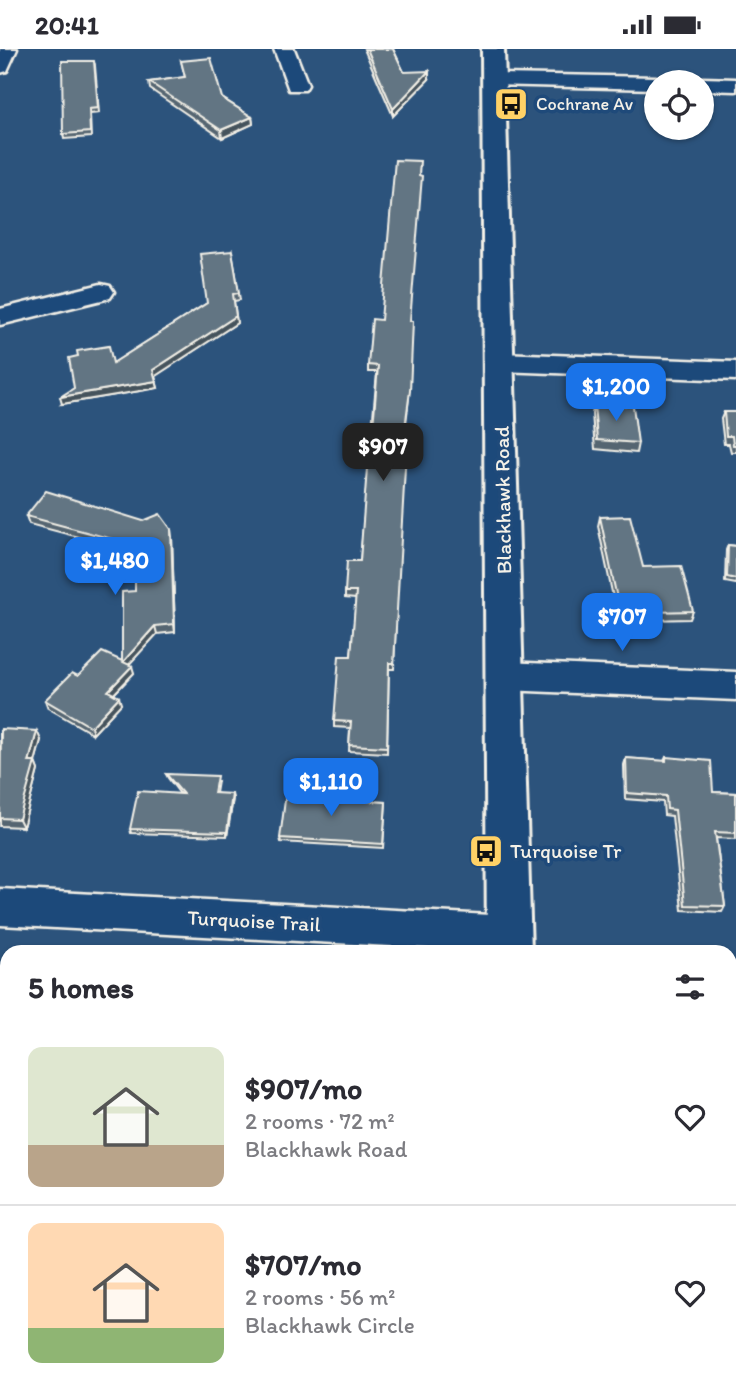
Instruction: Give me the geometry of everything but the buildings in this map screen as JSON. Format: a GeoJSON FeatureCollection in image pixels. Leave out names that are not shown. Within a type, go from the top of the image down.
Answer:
{"type":"FeatureCollection","features":[{"type":"Feature","properties":{"kind":"street"},"geometry":{"type":"LineString","coordinates":[[0,67],[8,49]]}},
{"type":"Feature","properties":{"kind":"street"},"geometry":{"type":"LineString","coordinates":[[284,49],[297,85]]}},
{"type":"Feature","properties":{"kind":"street"},"geometry":{"type":"LineString","coordinates":[[493,64],[644,82]]}},
{"type":"Feature","properties":{"kind":"street","name":"Blackhawk Road"},"geometry":{"type":"LineString","coordinates":[[493,64],[509,943]]}},
{"type":"Feature","properties":{"kind":"street"},"geometry":{"type":"LineString","coordinates":[[714,85],[736,85]]}},
{"type":"Feature","properties":{"kind":"street"},"geometry":{"type":"LineString","coordinates":[[0,317],[101,292]]}},
{"type":"Feature","properties":{"kind":"street"},"geometry":{"type":"LineString","coordinates":[[500,362],[736,371]]}},
{"type":"Feature","properties":{"kind":"street"},"geometry":{"type":"LineString","coordinates":[[505,675],[736,686]]}},
{"type":"Feature","properties":{"kind":"street","name":"Turquoise Trail"},"geometry":{"type":"LineString","coordinates":[[0,907],[509,943]]}},
{"type":"Feature","properties":{"kind":"place","name":"Cochrane Av"},"geometry":{"type":"Point","coordinates":[511,104]}},
{"type":"Feature","properties":{"kind":"place","name":"Turquoise Tr"},"geometry":{"type":"Point","coordinates":[486,851]}}]}
